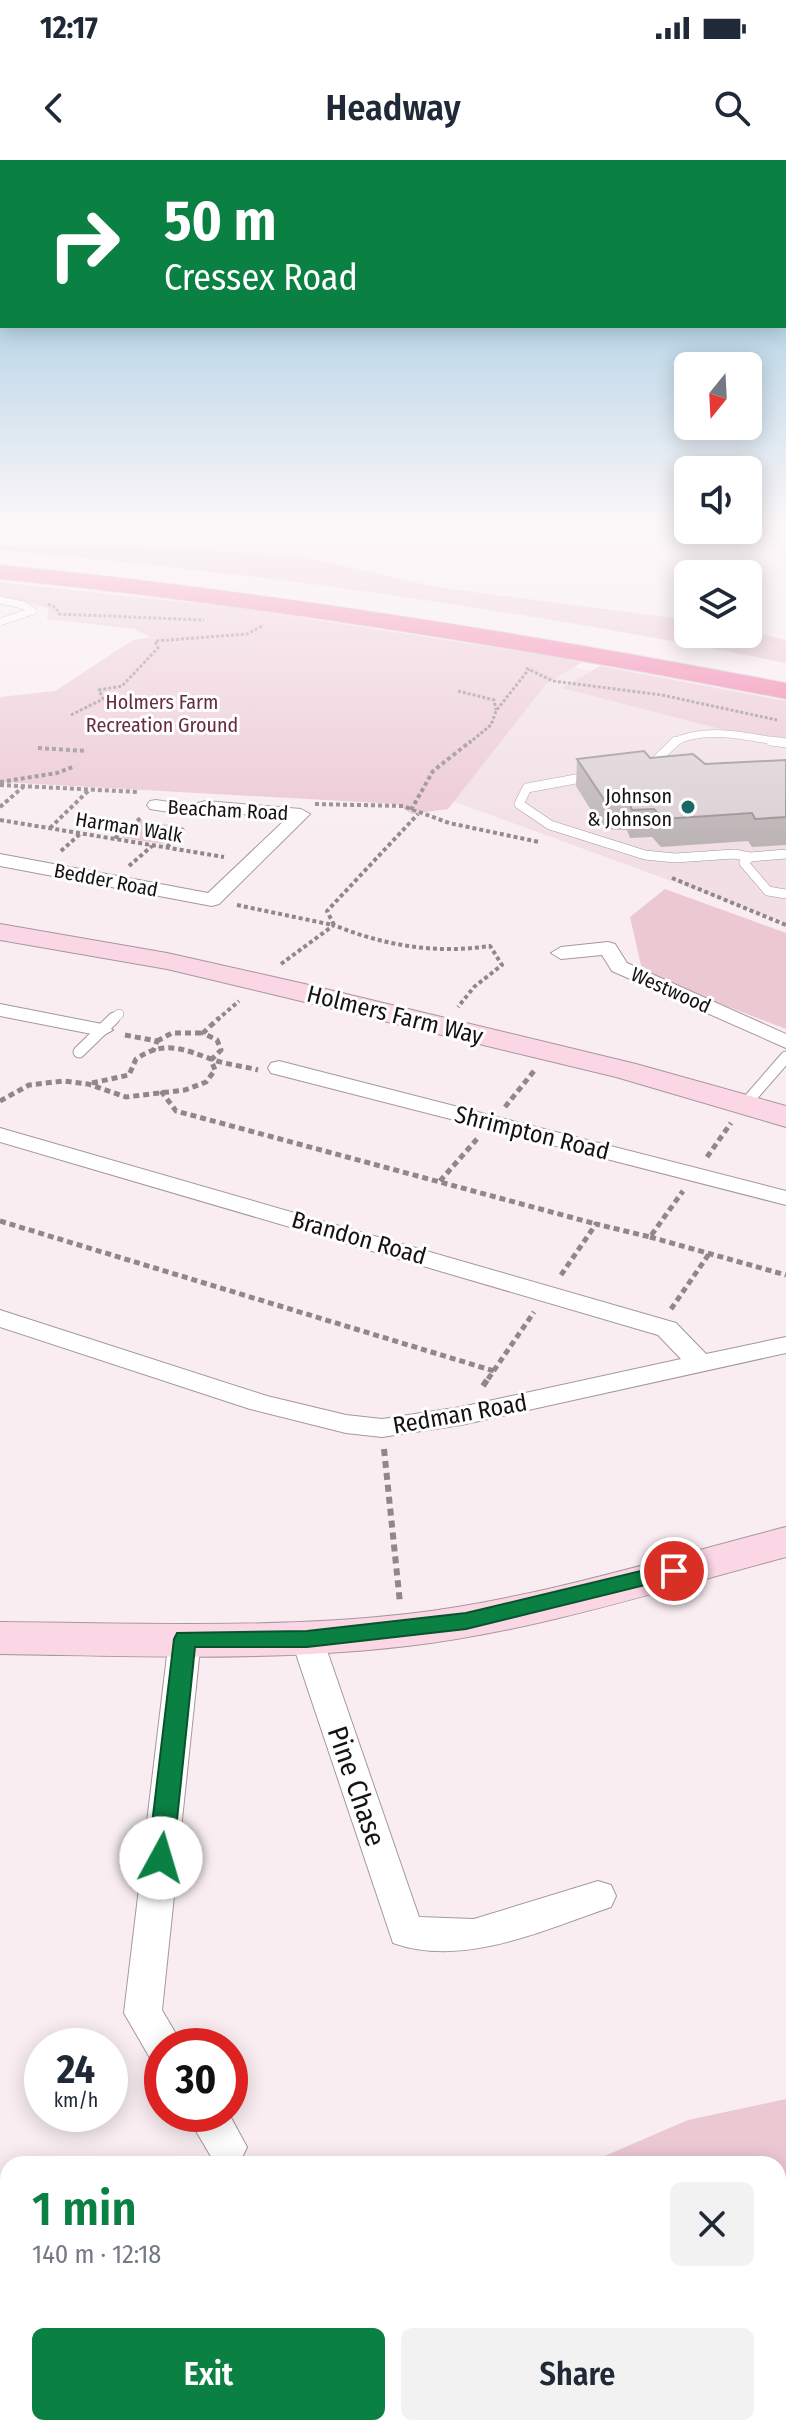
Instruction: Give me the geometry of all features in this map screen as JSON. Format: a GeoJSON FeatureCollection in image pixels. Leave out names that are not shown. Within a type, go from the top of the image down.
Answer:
{"type":"FeatureCollection","features":[{"type":"Feature","properties":{"kind":"highway"},"geometry":{"type":"LineString","coordinates":[[467,632],[786,691]]}},
{"type":"Feature","properties":{"kind":"highway"},"geometry":{"type":"LineString","coordinates":[[542,632],[786,675]]}},
{"type":"Feature","properties":{"kind":"street","name":"Beacham Road"},"geometry":{"type":"LineString","coordinates":[[156,805],[189,810],[206,806],[304,810]]}},
{"type":"Feature","properties":{"kind":"street","name":"Beacham Road"},"geometry":{"type":"LineString","coordinates":[[212,900],[304,810]]}},
{"type":"Feature","properties":{"kind":"street","name":"Bedder Road"},"geometry":{"type":"LineString","coordinates":[[0,860],[212,900]]}},
{"type":"Feature","properties":{"kind":"street","name":"Holmers Farm Way"},"geometry":{"type":"LineString","coordinates":[[0,932],[167,961],[443,1026],[746,1103],[786,1117]]}},
{"type":"Feature","properties":{"kind":"street","name":"Westwood"},"geometry":{"type":"LineString","coordinates":[[561,953],[608,948],[619,967],[786,1042]]}},
{"type":"Feature","properties":{"kind":"street"},"geometry":{"type":"LineString","coordinates":[[0,1010],[102,1030]]}},
{"type":"Feature","properties":{"kind":"street","name":"Shrimpton Road"},"geometry":{"type":"LineString","coordinates":[[279,1068],[786,1198]]}},
{"type":"Feature","properties":{"kind":"street","name":"Brandon Road"},"geometry":{"type":"LineString","coordinates":[[1,1135],[667,1329],[701,1365]]}},
{"type":"Feature","properties":{"kind":"street","name":"Redman Road"},"geometry":{"type":"LineString","coordinates":[[0,1318],[260,1403],[346,1424],[382,1428],[461,1416],[786,1345]]}},
{"type":"Feature","properties":{"kind":"street"},"geometry":{"type":"LineString","coordinates":[[0,1638],[307,1639],[466,1621],[786,1542]]}},
{"type":"Feature","properties":{"kind":"street"},"geometry":{"type":"LineString","coordinates":[[153,2028],[143,2013],[185,1639]]}},
{"type":"Feature","properties":{"kind":"street","name":"Pine Chase"},"geometry":{"type":"LineString","coordinates":[[307,1639],[406,1932],[474,1935],[598,1896]]}},
{"type":"Feature","properties":{"kind":"lane"},"geometry":{"type":"LineString","coordinates":[[634,771],[646,770],[677,740],[702,736],[748,737],[786,743]]}},
{"type":"Feature","properties":{"kind":"lane"},"geometry":{"type":"LineString","coordinates":[[598,775],[527,788],[519,804],[550,825],[645,855],[675,858],[786,854]]}},
{"type":"Feature","properties":{"kind":"lane"},"geometry":{"type":"LineString","coordinates":[[750,857],[744,863],[768,891],[786,894]]}},
{"type":"Feature","properties":{"kind":"lane"},"geometry":{"type":"LineString","coordinates":[[79,1052],[119,1014]]}},
{"type":"Feature","properties":{"kind":"lane"},"geometry":{"type":"LineString","coordinates":[[746,1103],[786,1057]]}},
{"type":"Feature","properties":{"kind":"path"},"geometry":{"type":"LineString","coordinates":[[71,715],[103,699],[99,690],[122,686],[158,648],[155,641],[250,632]]}},
{"type":"Feature","properties":{"kind":"path"},"geometry":{"type":"LineString","coordinates":[[517,664],[553,681],[662,695],[786,722]]}},
{"type":"Feature","properties":{"kind":"path"},"geometry":{"type":"LineString","coordinates":[[411,810],[433,771],[491,725],[496,711],[529,669]]}},
{"type":"Feature","properties":{"kind":"path"},"geometry":{"type":"LineString","coordinates":[[458,691],[494,700],[496,711]]}},
{"type":"Feature","properties":{"kind":"path"},"geometry":{"type":"LineString","coordinates":[[38,748],[87,751]]}},
{"type":"Feature","properties":{"kind":"path"},"geometry":{"type":"LineString","coordinates":[[0,782],[57,773],[75,766]]}},
{"type":"Feature","properties":{"kind":"path"},"geometry":{"type":"LineString","coordinates":[[0,807],[24,786]]}},
{"type":"Feature","properties":{"kind":"path"},"geometry":{"type":"LineString","coordinates":[[49,828],[90,790]]}},
{"type":"Feature","properties":{"kind":"path"},"geometry":{"type":"LineString","coordinates":[[304,810],[319,802],[403,806],[418,814],[481,831],[543,843]]}},
{"type":"Feature","properties":{"kind":"path"},"geometry":{"type":"LineString","coordinates":[[334,925],[327,911],[418,814]]}},
{"type":"Feature","properties":{"kind":"path","name":"Harman Walk"},"geometry":{"type":"LineString","coordinates":[[1,821],[253,862]]}},
{"type":"Feature","properties":{"kind":"path"},"geometry":{"type":"LineString","coordinates":[[671,878],[786,925]]}},
{"type":"Feature","properties":{"kind":"path"},"geometry":{"type":"LineString","coordinates":[[212,900],[334,925],[350,932],[436,951],[464,951],[490,946],[502,965],[474,987],[443,1026]]}},
{"type":"Feature","properties":{"kind":"path"},"geometry":{"type":"LineString","coordinates":[[274,970],[334,925]]}},
{"type":"Feature","properties":{"kind":"path"},"geometry":{"type":"LineString","coordinates":[[203,1033],[242,999]]}},
{"type":"Feature","properties":{"kind":"path"},"geometry":{"type":"LineString","coordinates":[[102,1030],[157,1041],[182,1031],[211,1035],[221,1044],[221,1050],[211,1060]]}},
{"type":"Feature","properties":{"kind":"path"},"geometry":{"type":"LineString","coordinates":[[153,1051],[157,1041]]}},
{"type":"Feature","properties":{"kind":"path"},"geometry":{"type":"LineString","coordinates":[[0,1101],[29,1085],[63,1081],[88,1084],[126,1097],[185,1090],[206,1082],[215,1070],[211,1060],[203,1053],[182,1048],[153,1051],[131,1063],[129,1075],[88,1084]]}},
{"type":"Feature","properties":{"kind":"path"},"geometry":{"type":"LineString","coordinates":[[211,1060],[263,1071],[279,1068]]}},
{"type":"Feature","properties":{"kind":"path"},"geometry":{"type":"LineString","coordinates":[[161,1091],[176,1111],[786,1275]]}},
{"type":"Feature","properties":{"kind":"path"},"geometry":{"type":"LineString","coordinates":[[650,1237],[746,1103]]}},
{"type":"Feature","properties":{"kind":"path"},"geometry":{"type":"LineString","coordinates":[[0,1221],[494,1371]]}},
{"type":"Feature","properties":{"kind":"path"},"geometry":{"type":"LineString","coordinates":[[461,1416],[596,1224]]}},
{"type":"Feature","properties":{"kind":"path"},"geometry":{"type":"LineString","coordinates":[[660,1327],[709,1254]]}},
{"type":"Feature","properties":{"kind":"path"},"geometry":{"type":"LineString","coordinates":[[382,1428],[401,1612]]}},
{"type":"Feature","properties":{"kind":"shaded area"},"geometry":{"type":"Polygon","coordinates":[[[539,661],[604,673],[786,722],[786,923],[431,793],[539,661]]]}},
{"type":"Feature","properties":{"kind":"green space","name":"Holmers Farm Recreation Ground"},"geometry":{"type":"Polygon","coordinates":[[[140,632],[397,632],[584,661],[546,684],[448,809],[412,814],[397,804],[0,782],[0,697],[55,691],[133,640],[150,637],[140,632]]]}},
{"type":"Feature","properties":{"kind":"green space"},"geometry":{"type":"Polygon","coordinates":[[[621,632],[674,632],[674,641],[621,632]]]}},
{"type":"Feature","properties":{"kind":"green space"},"geometry":{"type":"Polygon","coordinates":[[[762,634],[786,640],[786,663],[709,648],[762,648],[762,634]]]}},
{"type":"Feature","properties":{"kind":"green space"},"geometry":{"type":"Polygon","coordinates":[[[600,666],[786,701],[786,742],[736,733],[562,688],[600,666]]]}},
{"type":"Feature","properties":{"kind":"green space"},"geometry":{"type":"Polygon","coordinates":[[[139,820],[184,827],[164,844],[121,838],[139,820]]]}},
{"type":"Feature","properties":{"kind":"green space"},"geometry":{"type":"Polygon","coordinates":[[[665,889],[786,933],[786,1029],[643,974],[630,917],[665,889]]]}},
{"type":"Feature","properties":{"kind":"green space"},"geometry":{"type":"Polygon","coordinates":[[[786,2099],[786,2156],[605,2156],[688,2120],[786,2099]]]}},
{"type":"Feature","properties":{"kind":"building"},"geometry":{"type":"Polygon","coordinates":[[[644,751],[650,758],[693,754],[705,764],[786,760],[786,817],[755,819],[752,813],[663,819],[654,809],[632,810],[629,802],[605,801],[577,759],[644,751]]]}},
{"type":"Feature","properties":{"kind":"place","name":"Johnson & Johnson"},"geometry":{"type":"Point","coordinates":[688,807]}},
{"type":"Feature","properties":{"kind":"route"},"geometry":{"type":"LineString","coordinates":[[161,1858],[185,1639],[307,1639],[466,1621],[674,1571]]}}]}
